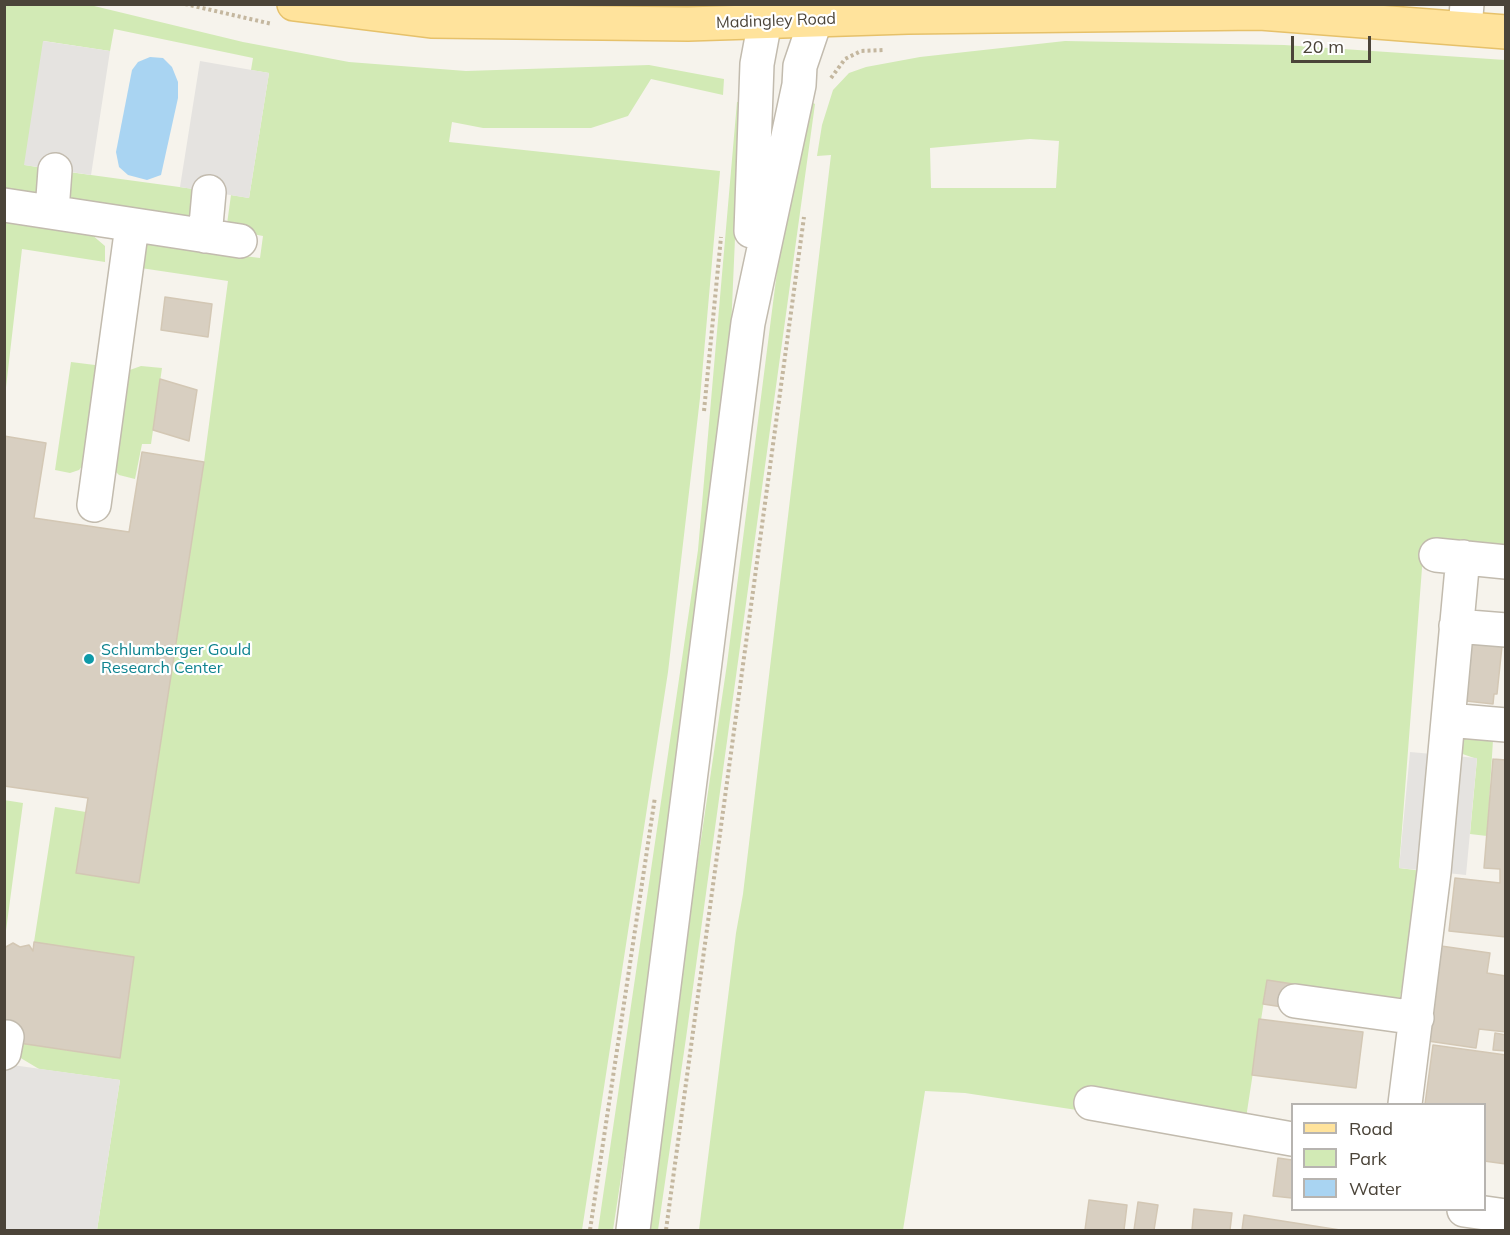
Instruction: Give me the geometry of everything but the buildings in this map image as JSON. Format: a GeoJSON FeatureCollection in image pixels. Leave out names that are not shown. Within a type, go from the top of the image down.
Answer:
{"type":"FeatureCollection","features":[{"type":"Feature","properties":{"kind":"main road","name":"Madingley Road"},"geometry":{"type":"LineString","coordinates":[[294,4],[359,9],[431,21],[688,24],[769,13],[1258,8],[1466,16],[1506,32]]}},
{"type":"Feature","properties":{"kind":"main road","name":"Madingley Road"},"geometry":{"type":"LineString","coordinates":[[1216,4],[1258,8]]}},
{"type":"Feature","properties":{"kind":"street"},"geometry":{"type":"LineString","coordinates":[[633,1230],[748,323],[800,66],[817,12]]}},
{"type":"Feature","properties":{"kind":"street"},"geometry":{"type":"LineString","coordinates":[[748,323],[757,64],[769,13]]}},
{"type":"Feature","properties":{"kind":"street"},"geometry":{"type":"LineString","coordinates":[[52,211],[55,170]]}},
{"type":"Feature","properties":{"kind":"street"},"geometry":{"type":"LineString","coordinates":[[205,236],[209,192]]}},
{"type":"Feature","properties":{"kind":"street"},"geometry":{"type":"LineString","coordinates":[[4,205],[240,241]]}},
{"type":"Feature","properties":{"kind":"street"},"geometry":{"type":"LineString","coordinates":[[93,505],[132,226]]}},
{"type":"Feature","properties":{"kind":"street"},"geometry":{"type":"LineString","coordinates":[[1405,1103],[1434,872],[1456,626],[1449,556],[1506,562]]}},
{"type":"Feature","properties":{"kind":"street"},"geometry":{"type":"LineString","coordinates":[[1456,626],[1506,630]]}},
{"type":"Feature","properties":{"kind":"street"},"geometry":{"type":"LineString","coordinates":[[1448,720],[1506,725]]}},
{"type":"Feature","properties":{"kind":"street"},"geometry":{"type":"LineString","coordinates":[[1295,1001],[1417,1018]]}},
{"type":"Feature","properties":{"kind":"street"},"geometry":{"type":"LineString","coordinates":[[1091,1103],[1291,1139]]}},
{"type":"Feature","properties":{"kind":"street"},"geometry":{"type":"LineString","coordinates":[[1476,1211],[1506,1216]]}},
{"type":"Feature","properties":{"kind":"path"},"geometry":{"type":"LineString","coordinates":[[826,84],[845,59],[861,51],[885,50]]}},
{"type":"Feature","properties":{"kind":"path"},"geometry":{"type":"LineString","coordinates":[[666,1230],[805,211]]}},
{"type":"Feature","properties":{"kind":"path"},"geometry":{"type":"LineString","coordinates":[[703,421],[721,230]]}},
{"type":"Feature","properties":{"kind":"path"},"geometry":{"type":"LineString","coordinates":[[590,1230],[656,795]]}},
{"type":"Feature","properties":{"kind":"green space"},"geometry":{"type":"Polygon","coordinates":[[[4,5],[90,5],[243,42],[349,62],[466,71],[649,65],[724,79],[723,95],[651,79],[628,116],[591,128],[483,128],[452,122],[449,142],[720,171],[700,398],[668,672],[582,1230],[97,1230],[120,1080],[39,1069],[19,1057],[19,1043],[119,1058],[134,957],[34,942],[55,807],[86,812],[77,873],[139,883],[204,462],[228,281],[134,267],[138,250],[148,244],[260,258],[263,236],[231,230],[227,224],[231,195],[249,198],[269,73],[251,70],[253,58],[114,29],[110,51],[44,41],[25,165],[43,168],[40,197],[5,196],[4,5]]]}},
{"type":"Feature","properties":{"kind":"green space"},"geometry":{"type":"Polygon","coordinates":[[[1065,41],[1284,45],[1505,60],[1505,550],[1424,542],[1399,868],[1423,871],[1400,998],[1267,981],[1246,1118],[1090,1112],[965,1093],[925,1091],[903,1230],[699,1230],[736,933],[743,894],[831,155],[817,156],[822,125],[833,90],[849,73],[866,67],[920,57],[1065,41]],[[1030,139],[930,148],[931,188],[1056,188],[1059,141],[1030,139]]]}},
{"type":"Feature","properties":{"kind":"green space"},"geometry":{"type":"Polygon","coordinates":[[[807,100],[815,104],[686,1038],[658,1230],[643,1230],[727,664],[780,248],[807,100]]]}},
{"type":"Feature","properties":{"kind":"green space"},"geometry":{"type":"Polygon","coordinates":[[[737,102],[741,102],[730,352],[647,1007],[613,1230],[598,1230],[698,550],[737,102]]]}},
{"type":"Feature","properties":{"kind":"green space"},"geometry":{"type":"Polygon","coordinates":[[[69,172],[194,189],[190,221],[65,201],[69,172]]]}},
{"type":"Feature","properties":{"kind":"green space"},"geometry":{"type":"Polygon","coordinates":[[[5,221],[91,234],[105,246],[105,262],[22,249],[5,396],[5,221]]]}},
{"type":"Feature","properties":{"kind":"green space"},"geometry":{"type":"Polygon","coordinates":[[[71,362],[95,365],[98,374],[85,463],[79,470],[70,473],[55,470],[71,362]]]}},
{"type":"Feature","properties":{"kind":"green space"},"geometry":{"type":"Polygon","coordinates":[[[141,366],[162,368],[151,444],[142,444],[135,479],[119,475],[111,467],[127,371],[141,366]]]}},
{"type":"Feature","properties":{"kind":"green space"},"geometry":{"type":"Polygon","coordinates":[[[1454,737],[1493,740],[1487,836],[1470,834],[1477,759],[1454,751],[1454,737]]]}},
{"type":"Feature","properties":{"kind":"green space"},"geometry":{"type":"Polygon","coordinates":[[[4,800],[23,803],[5,938],[4,938],[4,800]]]}},
{"type":"Feature","properties":{"kind":"shaded area"},"geometry":{"type":"Polygon","coordinates":[[[43,41],[110,51],[91,175],[24,165],[43,41]]]}},
{"type":"Feature","properties":{"kind":"shaded area"},"geometry":{"type":"Polygon","coordinates":[[[200,61],[269,73],[249,198],[180,187],[200,61]]]}},
{"type":"Feature","properties":{"kind":"shaded area"},"geometry":{"type":"Polygon","coordinates":[[[1410,752],[1477,758],[1466,875],[1399,868],[1410,752]]]}},
{"type":"Feature","properties":{"kind":"shaded area"},"geometry":{"type":"Polygon","coordinates":[[[5,1064],[120,1080],[97,1230],[5,1230],[5,1064]]]}},
{"type":"Feature","properties":{"kind":"water"},"geometry":{"type":"Polygon","coordinates":[[[150,57],[163,58],[172,67],[178,82],[178,98],[161,175],[147,180],[128,175],[119,167],[116,152],[132,70],[138,62],[150,57]]]}},
{"type":"Feature","properties":{"kind":"place","name":"Schlumberger Gould Research Center"},"geometry":{"type":"Point","coordinates":[89,659]}}]}
